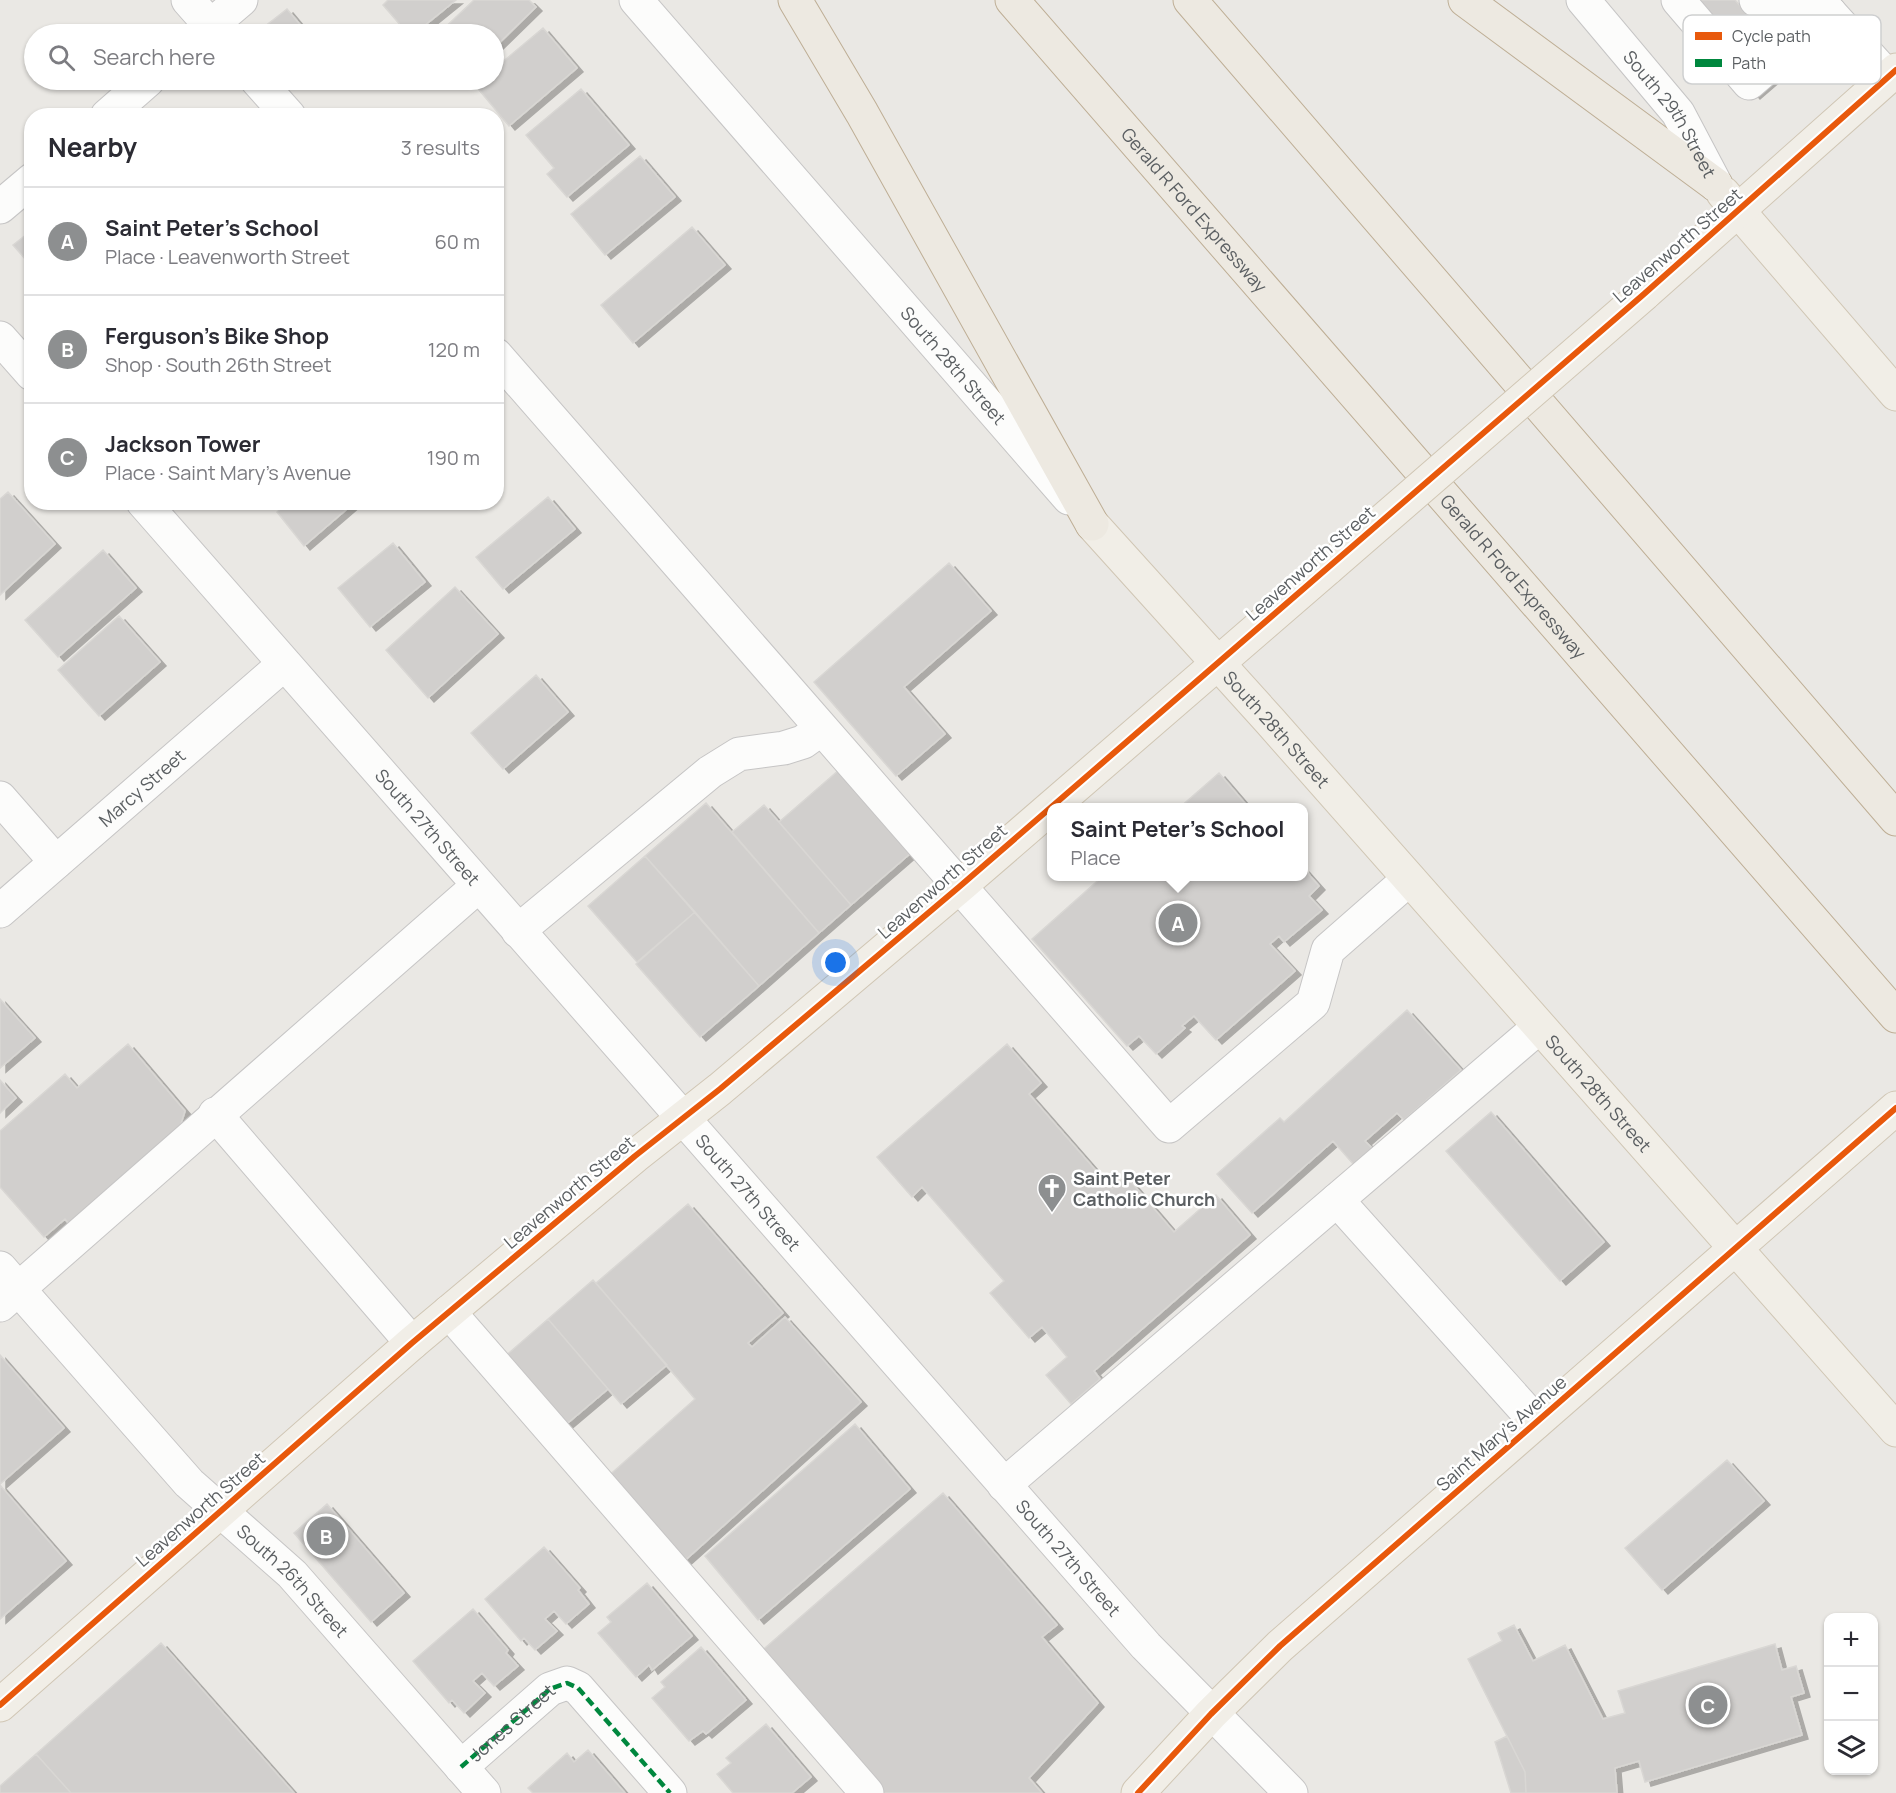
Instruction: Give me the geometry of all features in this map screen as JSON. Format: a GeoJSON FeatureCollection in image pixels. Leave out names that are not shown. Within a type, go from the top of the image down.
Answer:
{"type":"FeatureCollection","features":[{"type":"Feature","properties":{"kind":"highway"},"geometry":{"type":"LineString","coordinates":[[795,0],[862,113],[1092,524]]}},
{"type":"Feature","properties":{"kind":"highway","name":"Gerald R Ford Expressway"},"geometry":{"type":"LineString","coordinates":[[1012,0],[1896,1016]]}},
{"type":"Feature","properties":{"kind":"highway"},"geometry":{"type":"LineString","coordinates":[[1190,0],[1896,819]]}},
{"type":"Feature","properties":{"kind":"highway"},"geometry":{"type":"LineString","coordinates":[[1465,0],[1716,185]]}},
{"type":"Feature","properties":{"kind":"main road","name":"Leavenworth Street"},"geometry":{"type":"LineString","coordinates":[[1056,803],[1644,294],[1881,84]]}},
{"type":"Feature","properties":{"kind":"main road","name":"South 29th Street"},"geometry":{"type":"LineString","coordinates":[[1716,185],[1896,394]]}},
{"type":"Feature","properties":{"kind":"main road","name":"South 28th Street"},"geometry":{"type":"LineString","coordinates":[[1092,524],[1896,1430]]}},
{"type":"Feature","properties":{"kind":"main road","name":"Leavenworth Street"},"geometry":{"type":"LineString","coordinates":[[0,1705],[412,1343],[959,887],[1047,811]]}},
{"type":"Feature","properties":{"kind":"main road","name":"Saint Mary's Avenue"},"geometry":{"type":"LineString","coordinates":[[1138,1793],[1280,1646],[1896,1108]]}},
{"type":"Feature","properties":{"kind":"street"},"geometry":{"type":"LineString","coordinates":[[188,0],[204,24]]}},
{"type":"Feature","properties":{"kind":"street"},"geometry":{"type":"LineString","coordinates":[[218,24],[240,0]]}},
{"type":"Feature","properties":{"kind":"street","name":"South 28th Street"},"geometry":{"type":"LineString","coordinates":[[636,0],[1092,524]]}},
{"type":"Feature","properties":{"kind":"street","name":"South 29th Street"},"geometry":{"type":"LineString","coordinates":[[1583,0],[1678,112],[1716,185]]}},
{"type":"Feature","properties":{"kind":"street"},"geometry":{"type":"LineString","coordinates":[[1678,0],[1691,15]]}},
{"type":"Feature","properties":{"kind":"street"},"geometry":{"type":"LineString","coordinates":[[1756,0],[1830,13]]}},
{"type":"Feature","properties":{"kind":"street"},"geometry":{"type":"LineString","coordinates":[[1881,63],[1892,74]]}},
{"type":"Feature","properties":{"kind":"street"},"geometry":{"type":"LineString","coordinates":[[116,108],[137,90]]}},
{"type":"Feature","properties":{"kind":"street"},"geometry":{"type":"LineString","coordinates":[[266,90],[282,108]]}},
{"type":"Feature","properties":{"kind":"street"},"geometry":{"type":"LineString","coordinates":[[0,207],[24,187]]}},
{"type":"Feature","properties":{"kind":"street"},"geometry":{"type":"LineString","coordinates":[[0,338],[24,365]]}},
{"type":"Feature","properties":{"kind":"street"},"geometry":{"type":"LineString","coordinates":[[504,364],[1169,1126],[1313,1003],[1328,951],[1409,879]]}},
{"type":"Feature","properties":{"kind":"street","name":"South 27th Street"},"geometry":{"type":"LineString","coordinates":[[150,510],[1146,1646],[1291,1793]]}},
{"type":"Feature","properties":{"kind":"street","name":"Marcy Street"},"geometry":{"type":"LineString","coordinates":[[0,911],[284,664]]}},
{"type":"Feature","properties":{"kind":"street"},"geometry":{"type":"LineString","coordinates":[[518,931],[710,772],[739,754],[793,746],[821,729]]}},
{"type":"Feature","properties":{"kind":"street"},"geometry":{"type":"LineString","coordinates":[[0,798],[56,862]]}},
{"type":"Feature","properties":{"kind":"street"},"geometry":{"type":"LineString","coordinates":[[6,1288],[215,1114],[478,886]]}},
{"type":"Feature","properties":{"kind":"street"},"geometry":{"type":"LineString","coordinates":[[1004,1485],[1539,1027]]}},
{"type":"Feature","properties":{"kind":"street"},"geometry":{"type":"LineString","coordinates":[[215,1114],[412,1343]]}},
{"type":"Feature","properties":{"kind":"street"},"geometry":{"type":"LineString","coordinates":[[1337,1200],[1536,1422]]}},
{"type":"Feature","properties":{"kind":"street","name":"South 26th Street"},"geometry":{"type":"LineString","coordinates":[[6,1288],[173,1466],[292,1574],[484,1793]]}},
{"type":"Feature","properties":{"kind":"street"},"geometry":{"type":"LineString","coordinates":[[449,1312],[867,1793]]}},
{"type":"Feature","properties":{"kind":"street","name":"Jones Street"},"geometry":{"type":"LineString","coordinates":[[461,1767],[550,1689],[567,1683],[578,1688],[670,1793]]}},
{"type":"Feature","properties":{"kind":"building"},"geometry":{"type":"Polygon","coordinates":[[[388,0],[456,0],[426,24],[399,24],[383,5],[388,0]]]}},
{"type":"Feature","properties":{"kind":"building"},"geometry":{"type":"Polygon","coordinates":[[[474,0],[529,0],[536,7],[504,38],[504,24],[449,24],[474,0]]]}},
{"type":"Feature","properties":{"kind":"building"},"geometry":{"type":"Polygon","coordinates":[[[1673,0],[1735,0],[1748,15],[1686,15],[1673,0]]]}},
{"type":"Feature","properties":{"kind":"building"},"geometry":{"type":"Polygon","coordinates":[[[287,9],[300,24],[268,24],[287,9]]]}},
{"type":"Feature","properties":{"kind":"building"},"geometry":{"type":"Polygon","coordinates":[[[543,28],[577,68],[509,126],[504,120],[504,108],[494,108],[479,90],[504,90],[504,61],[543,28]]]}},
{"type":"Feature","properties":{"kind":"building"},"geometry":{"type":"Polygon","coordinates":[[[1745,84],[1767,84],[1754,95],[1745,84]]]}},
{"type":"Feature","properties":{"kind":"building"},"geometry":{"type":"Polygon","coordinates":[[[581,89],[629,145],[567,197],[547,174],[554,168],[526,135],[581,89]]]}},
{"type":"Feature","properties":{"kind":"building"},"geometry":{"type":"Polygon","coordinates":[[[640,156],[675,197],[605,255],[571,214],[640,156]]]}},
{"type":"Feature","properties":{"kind":"building"},"geometry":{"type":"Polygon","coordinates":[[[692,227],[725,265],[633,343],[601,305],[692,227]]]}},
{"type":"Feature","properties":{"kind":"building"},"geometry":{"type":"Polygon","coordinates":[[[24,236],[24,258],[13,245],[24,236]]]}},
{"type":"Feature","properties":{"kind":"building"},"geometry":{"type":"Polygon","coordinates":[[[8,492],[55,544],[0,595],[0,499],[8,492]]]}},
{"type":"Feature","properties":{"kind":"building"},"geometry":{"type":"Polygon","coordinates":[[[548,497],[575,529],[503,589],[476,557],[548,497]]]}},
{"type":"Feature","properties":{"kind":"building"},"geometry":{"type":"Polygon","coordinates":[[[279,510],[346,510],[304,546],[277,512],[279,510]]]}},
{"type":"Feature","properties":{"kind":"building"},"geometry":{"type":"Polygon","coordinates":[[[393,543],[425,582],[370,627],[338,588],[393,543]]]}},
{"type":"Feature","properties":{"kind":"building"},"geometry":{"type":"Polygon","coordinates":[[[103,550],[136,588],[58,657],[25,620],[103,550]]]}},
{"type":"Feature","properties":{"kind":"building"},"geometry":{"type":"Polygon","coordinates":[[[949,563],[991,611],[904,687],[945,734],[896,776],[814,682],[949,563]]]}},
{"type":"Feature","properties":{"kind":"building"},"geometry":{"type":"Polygon","coordinates":[[[455,587],[498,634],[428,698],[386,650],[455,587]]]}},
{"type":"Feature","properties":{"kind":"building"},"geometry":{"type":"Polygon","coordinates":[[[119,616],[160,662],[99,716],[58,670],[119,616]]]}},
{"type":"Feature","properties":{"kind":"building"},"geometry":{"type":"Polygon","coordinates":[[[536,675],[568,712],[503,769],[471,733],[536,675]]]}},
{"type":"Feature","properties":{"kind":"building"},"geometry":{"type":"Polygon","coordinates":[[[840,769],[912,852],[851,905],[779,822],[840,769]]]}},
{"type":"Feature","properties":{"kind":"building"},"geometry":{"type":"Polygon","coordinates":[[[1219,773],[1245,803],[1185,803],[1219,773]]]}},
{"type":"Feature","properties":{"kind":"building"},"geometry":{"type":"Polygon","coordinates":[[[706,803],[819,933],[759,986],[645,856],[706,803]]]}},
{"type":"Feature","properties":{"kind":"building"},"geometry":{"type":"Polygon","coordinates":[[[764,805],[851,905],[819,933],[732,832],[764,805]]]}},
{"type":"Feature","properties":{"kind":"building"},"geometry":{"type":"Polygon","coordinates":[[[645,856],[695,912],[637,962],[588,906],[645,856]]]}},
{"type":"Feature","properties":{"kind":"building"},"geometry":{"type":"Polygon","coordinates":[[[1308,874],[1319,886],[1309,896],[1322,910],[1284,942],[1279,936],[1270,944],[1295,971],[1216,1040],[1194,1016],[1182,1026],[1185,1028],[1156,1054],[1139,1036],[1127,1046],[1032,939],[1097,881],[1308,881],[1308,874]]]}},
{"type":"Feature","properties":{"kind":"building"},"geometry":{"type":"Polygon","coordinates":[[[695,912],[759,986],[700,1037],[636,964],[695,912]]]}},
{"type":"Feature","properties":{"kind":"building"},"geometry":{"type":"Polygon","coordinates":[[[0,999],[35,1038],[0,1068],[0,999]]]}},
{"type":"Feature","properties":{"kind":"building"},"geometry":{"type":"Polygon","coordinates":[[[1407,1010],[1461,1070],[1404,1120],[1397,1113],[1365,1141],[1373,1149],[1354,1165],[1333,1141],[1252,1213],[1217,1174],[1280,1118],[1284,1122],[1407,1010]]]}},
{"type":"Feature","properties":{"kind":"building"},"geometry":{"type":"Polygon","coordinates":[[[128,1044],[185,1111],[179,1130],[70,1225],[65,1219],[44,1237],[0,1187],[0,1131],[65,1074],[77,1088],[128,1044]]]}},
{"type":"Feature","properties":{"kind":"building","name":"Saint Peter Catholic Church"},"geometry":{"type":"Polygon","coordinates":[[[1007,1044],[1041,1083],[1029,1094],[1112,1189],[1126,1176],[1174,1232],[1216,1195],[1250,1235],[1094,1371],[1100,1379],[1071,1404],[1046,1375],[1067,1357],[1042,1327],[1029,1338],[990,1293],[1004,1281],[922,1187],[912,1197],[877,1157],[1007,1044]]]}},
{"type":"Feature","properties":{"kind":"building"},"geometry":{"type":"Polygon","coordinates":[[[0,1080],[16,1098],[0,1113],[0,1080]]]}},
{"type":"Feature","properties":{"kind":"building"},"geometry":{"type":"Polygon","coordinates":[[[1491,1112],[1604,1242],[1560,1281],[1446,1151],[1491,1112]]]}},
{"type":"Feature","properties":{"kind":"building"},"geometry":{"type":"Polygon","coordinates":[[[688,1204],[783,1313],[748,1343],[752,1347],[785,1317],[861,1402],[681,1564],[605,1479],[695,1399],[596,1283],[688,1204]]]}},
{"type":"Feature","properties":{"kind":"building"},"geometry":{"type":"Polygon","coordinates":[[[593,1280],[667,1365],[621,1404],[548,1319],[593,1280]]]}},
{"type":"Feature","properties":{"kind":"building"},"geometry":{"type":"Polygon","coordinates":[[[548,1319],[608,1389],[563,1427],[503,1358],[548,1319]]]}},
{"type":"Feature","properties":{"kind":"building"},"geometry":{"type":"Polygon","coordinates":[[[0,1355],[64,1428],[0,1484],[0,1355]]]}},
{"type":"Feature","properties":{"kind":"building"},"geometry":{"type":"Polygon","coordinates":[[[855,1424],[910,1489],[758,1620],[705,1556],[855,1424]]]}},
{"type":"Feature","properties":{"kind":"building"},"geometry":{"type":"Polygon","coordinates":[[[1727,1460],[1764,1501],[1662,1590],[1625,1548],[1727,1460]]]}},
{"type":"Feature","properties":{"kind":"building"},"geometry":{"type":"Polygon","coordinates":[[[0,1485],[66,1561],[0,1619],[0,1485]]]}},
{"type":"Feature","properties":{"kind":"building"},"geometry":{"type":"Polygon","coordinates":[[[943,1493],[1057,1625],[1042,1637],[1098,1703],[1029,1778],[1042,1793],[883,1793],[758,1654],[943,1493]]]}},
{"type":"Feature","properties":{"kind":"building"},"geometry":{"type":"Polygon","coordinates":[[[327,1504],[404,1593],[371,1622],[294,1533],[327,1504]]]}},
{"type":"Feature","properties":{"kind":"building"},"geometry":{"type":"Polygon","coordinates":[[[544,1547],[580,1588],[578,1590],[589,1604],[566,1624],[554,1611],[545,1619],[557,1631],[535,1650],[524,1638],[521,1641],[485,1599],[544,1547]]]}},
{"type":"Feature","properties":{"kind":"building"},"geometry":{"type":"Polygon","coordinates":[[[647,1583],[692,1636],[652,1670],[649,1665],[636,1677],[598,1633],[611,1622],[607,1617],[647,1583]]]}},
{"type":"Feature","properties":{"kind":"building"},"geometry":{"type":"Polygon","coordinates":[[[473,1609],[508,1650],[506,1653],[518,1666],[494,1686],[482,1673],[473,1681],[485,1693],[464,1713],[452,1700],[449,1703],[413,1661],[473,1609]]]}},
{"type":"Feature","properties":{"kind":"building"},"geometry":{"type":"Polygon","coordinates":[[[1514,1625],[1533,1661],[1565,1645],[1603,1719],[1625,1713],[1618,1691],[1775,1644],[1782,1670],[1796,1666],[1804,1693],[1791,1697],[1802,1735],[1645,1782],[1639,1761],[1615,1768],[1617,1793],[1526,1793],[1525,1772],[1468,1659],[1502,1641],[1498,1633],[1514,1625]]]}},
{"type":"Feature","properties":{"kind":"building"},"geometry":{"type":"Polygon","coordinates":[[[161,1643],[294,1793],[71,1793],[36,1754],[161,1643]]]}},
{"type":"Feature","properties":{"kind":"building"},"geometry":{"type":"Polygon","coordinates":[[[701,1647],[746,1700],[706,1734],[703,1731],[689,1741],[652,1698],[665,1687],[661,1682],[701,1647]]]}},
{"type":"Feature","properties":{"kind":"building"},"geometry":{"type":"Polygon","coordinates":[[[766,1724],[811,1777],[792,1793],[733,1793],[717,1774],[731,1763],[726,1758],[766,1724]]]}},
{"type":"Feature","properties":{"kind":"building"},"geometry":{"type":"Polygon","coordinates":[[[1507,1736],[1525,1772],[1526,1793],[1511,1793],[1495,1742],[1507,1736]]]}},
{"type":"Feature","properties":{"kind":"building"},"geometry":{"type":"Polygon","coordinates":[[[588,1750],[625,1793],[533,1793],[528,1788],[567,1753],[574,1762],[588,1750]]]}},
{"type":"Feature","properties":{"kind":"building"},"geometry":{"type":"Polygon","coordinates":[[[36,1754],[71,1793],[0,1793],[0,1786],[36,1754]]]}},
{"type":"Feature","properties":{"kind":"marked path"},"geometry":{"type":"LineString","coordinates":[[461,1767],[550,1689],[567,1683],[578,1688],[670,1793]]}},
{"type":"Feature","properties":{"kind":"cycle path"},"geometry":{"type":"LineString","coordinates":[[1881,83],[1896,70]]}},
{"type":"Feature","properties":{"kind":"cycle path"},"geometry":{"type":"LineString","coordinates":[[1056,803],[1644,294],[1880,84]]}},
{"type":"Feature","properties":{"kind":"cycle path"},"geometry":{"type":"LineString","coordinates":[[0,1705],[412,1343],[635,1156],[720,1089],[1047,811]]}},
{"type":"Feature","properties":{"kind":"cycle path"},"geometry":{"type":"LineString","coordinates":[[1138,1793],[1211,1714],[1280,1646],[1896,1108]]}},
{"type":"Feature","properties":{"kind":"place","name":"Saint Peter’s School"},"geometry":{"type":"Point","coordinates":[1178,923]}},
{"type":"Feature","properties":{"kind":"place","name":"Saint Peter Catholic Church"},"geometry":{"type":"Point","coordinates":[1052,1214]}},
{"type":"Feature","properties":{"kind":"place","name":"Ferguson's Bike Shop"},"geometry":{"type":"Point","coordinates":[326,1536]}},
{"type":"Feature","properties":{"kind":"place","name":"Jackson Tower"},"geometry":{"type":"Point","coordinates":[1708,1705]}}]}
